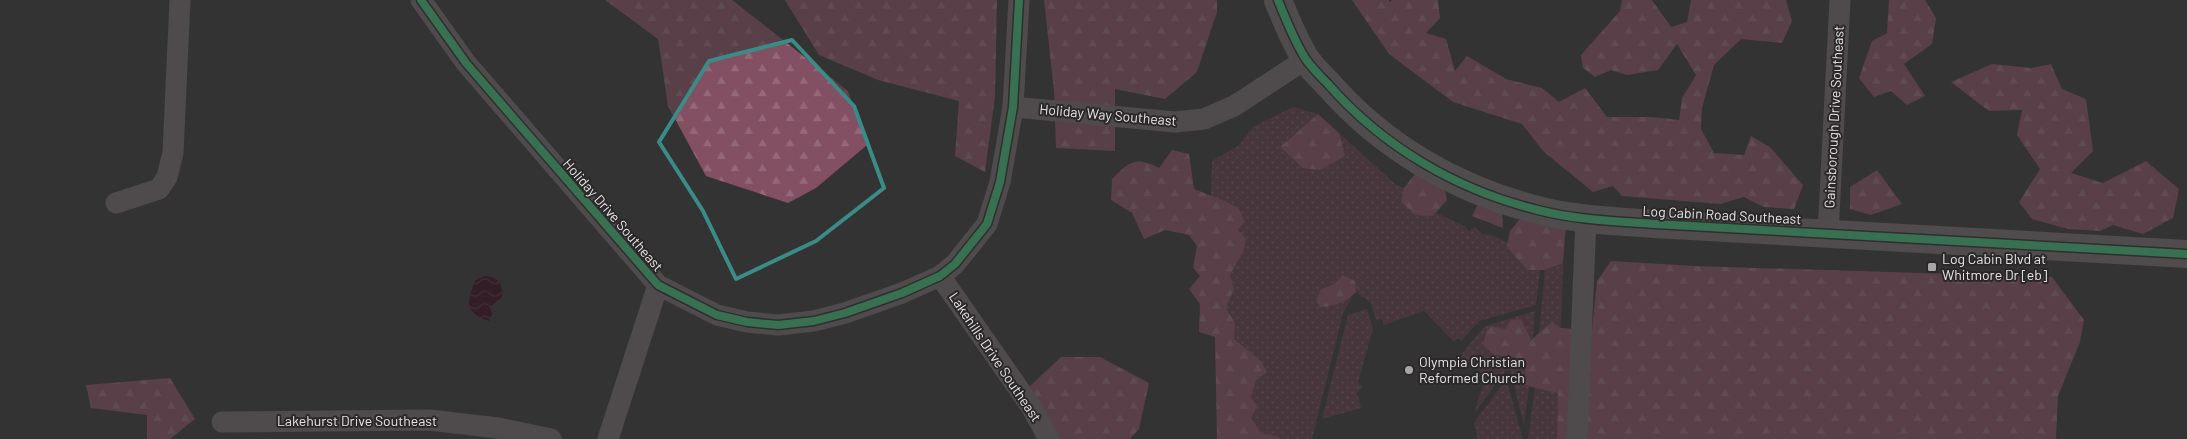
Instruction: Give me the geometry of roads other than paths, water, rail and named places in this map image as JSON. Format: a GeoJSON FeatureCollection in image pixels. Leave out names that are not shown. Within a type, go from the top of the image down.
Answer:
{"type":"FeatureCollection","features":[{"type":"Feature","properties":{"kind":"street"},"geometry":{"type":"LineString","coordinates":[[116,203],[159,188],[167,178],[173,152],[180,0]]}},
{"type":"Feature","properties":{"kind":"street","name":"Holiday Drive Southeast"},"geometry":{"type":"LineString","coordinates":[[421,0],[466,64],[658,285],[717,315],[747,322],[778,326],[814,321],[845,313],[902,293],[940,276],[955,264],[987,224],[1000,182],[1013,107],[1019,0]]}},
{"type":"Feature","properties":{"kind":"street","name":"Log Cabin Road Southeast"},"geometry":{"type":"LineString","coordinates":[[1278,0],[1289,28],[1306,59],[1342,100],[1379,133],[1435,171],[1487,194],[1539,210],[1586,219],[1655,224],[2187,254]]}},
{"type":"Feature","properties":{"kind":"street","name":"Gainsborough Drive Southeast"},"geometry":{"type":"LineString","coordinates":[[1828,234],[1840,0]]}},
{"type":"Feature","properties":{"kind":"street","name":"Holiday Way Southeast"},"geometry":{"type":"LineString","coordinates":[[1013,107],[1176,122],[1204,119],[1234,106],[1306,59]]}},
{"type":"Feature","properties":{"kind":"street"},"geometry":{"type":"LineString","coordinates":[[1577,439],[1586,219]]}},
{"type":"Feature","properties":{"kind":"street","name":"Lakehills Drive Southeast"},"geometry":{"type":"LineString","coordinates":[[940,276],[1032,408],[1049,439]]}},
{"type":"Feature","properties":{"kind":"street"},"geometry":{"type":"LineString","coordinates":[[608,439],[658,285]]}},
{"type":"Feature","properties":{"kind":"street","name":"Lakehurst Drive Southeast"},"geometry":{"type":"LineString","coordinates":[[222,422],[429,420],[498,428],[551,439]]}},
{"type":"Feature","properties":{"kind":"water"},"geometry":{"type":"Polygon","coordinates":[[[484,276],[496,279],[502,288],[502,297],[490,307],[492,314],[489,321],[472,311],[469,301],[475,281],[484,276]]]}},
{"type":"Feature","properties":{"kind":"place","name":"Log Cabin Blvd at Whitmore Dr [eb]"},"geometry":{"type":"Point","coordinates":[1932,267]}},
{"type":"Feature","properties":{"kind":"place","name":"Olympia Christian Reformed Church"},"geometry":{"type":"Point","coordinates":[1409,370]}}]}
